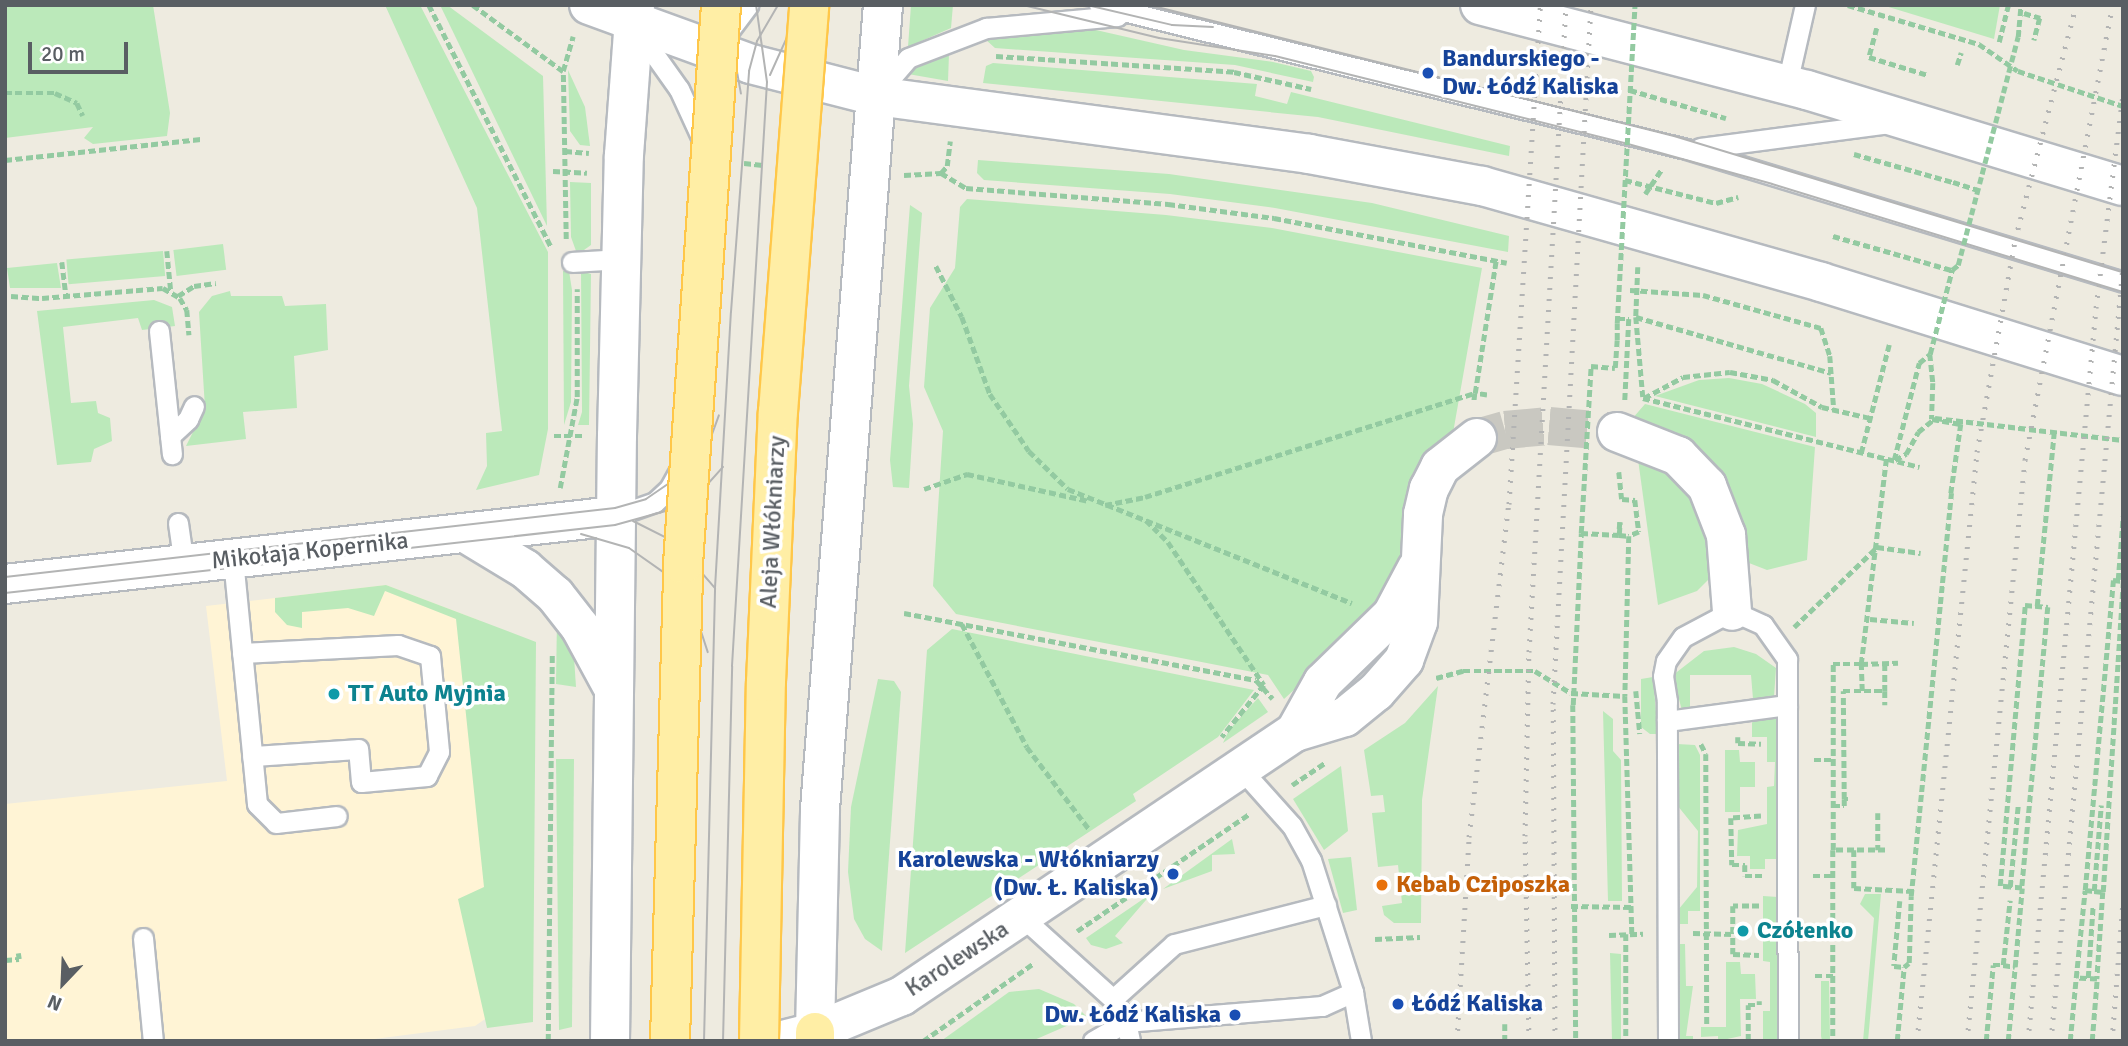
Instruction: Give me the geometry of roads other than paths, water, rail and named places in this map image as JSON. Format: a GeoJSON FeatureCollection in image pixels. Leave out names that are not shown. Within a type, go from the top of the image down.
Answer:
{"type":"FeatureCollection","features":[{"type":"Feature","properties":{"kind":"main road"},"geometry":{"type":"LineString","coordinates":[[589,5],[634,14],[717,53],[876,96],[1436,175],[1821,282],[2123,376]]}},
{"type":"Feature","properties":{"kind":"main road"},"geometry":{"type":"LineString","coordinates":[[670,1041],[685,539],[721,5]]}},
{"type":"Feature","properties":{"kind":"main road","name":"Aleja Włókniarzy"},"geometry":{"type":"LineString","coordinates":[[759,1041],[776,466],[809,5]]}},
{"type":"Feature","properties":{"kind":"main road"},"geometry":{"type":"LineString","coordinates":[[803,1038],[883,5]]}},
{"type":"Feature","properties":{"kind":"main road"},"geometry":{"type":"LineString","coordinates":[[1480,5],[1787,84],[2123,186]]}},
{"type":"Feature","properties":{"kind":"main road"},"geometry":{"type":"LineString","coordinates":[[610,1041],[612,686],[621,259],[634,14]]}},
{"type":"Feature","properties":{"kind":"main road"},"geometry":{"type":"LineString","coordinates":[[1621,414],[1678,456],[1707,486],[1726,535],[1732,611]]}},
{"type":"Feature","properties":{"kind":"main road","name":"Karolewska"},"geometry":{"type":"LineString","coordinates":[[1286,719],[1345,717],[1376,692],[1404,660],[1418,622],[1421,559],[1429,489],[1453,453],[1478,438]]}},
{"type":"Feature","properties":{"kind":"main road","name":"Mikołaja Kopernika"},"geometry":{"type":"LineString","coordinates":[[5,584],[615,516]]}},
{"type":"Feature","properties":{"kind":"main road"},"geometry":{"type":"LineString","coordinates":[[467,534],[525,569],[555,595],[580,627],[612,686]]}},
{"type":"Feature","properties":{"kind":"main road","name":"Karolewska"},"geometry":{"type":"LineString","coordinates":[[803,1038],[902,996],[1110,856],[1230,755],[1286,719],[1392,615],[1421,559]]}},
{"type":"Feature","properties":{"kind":"lane"},"geometry":{"type":"LineString","coordinates":[[615,516],[655,502],[669,489],[682,463],[705,161],[717,53],[748,5]]}},
{"type":"Feature","properties":{"kind":"lane"},"geometry":{"type":"LineString","coordinates":[[1099,5],[1686,149],[2123,282]]}},
{"type":"Feature","properties":{"kind":"lane"},"geometry":{"type":"LineString","coordinates":[[1787,84],[1805,5]]}},
{"type":"Feature","properties":{"kind":"lane"},"geometry":{"type":"LineString","coordinates":[[634,14],[693,113],[705,161]]}},
{"type":"Feature","properties":{"kind":"lane"},"geometry":{"type":"LineString","coordinates":[[876,96],[908,58],[986,28],[1073,17],[1150,18]]}},
{"type":"Feature","properties":{"kind":"lane"},"geometry":{"type":"LineString","coordinates":[[1686,149],[1907,120]]}},
{"type":"Feature","properties":{"kind":"lane"},"geometry":{"type":"LineString","coordinates":[[572,261],[621,259]]}},
{"type":"Feature","properties":{"kind":"lane"},"geometry":{"type":"LineString","coordinates":[[159,331],[171,445],[194,406]]}},
{"type":"Feature","properties":{"kind":"lane"},"geometry":{"type":"LineString","coordinates":[[178,523],[184,565]]}},
{"type":"Feature","properties":{"kind":"lane"},"geometry":{"type":"LineString","coordinates":[[233,559],[257,804],[276,823],[337,816]]}},
{"type":"Feature","properties":{"kind":"lane"},"geometry":{"type":"LineString","coordinates":[[1668,1041],[1667,721],[1663,676],[1673,649],[1696,627],[1732,611],[1763,625],[1779,642],[1787,659],[1788,1041]]}},
{"type":"Feature","properties":{"kind":"lane"},"geometry":{"type":"LineString","coordinates":[[242,653],[398,645],[430,656],[439,752],[427,776],[361,782],[358,749],[252,756]]}},
{"type":"Feature","properties":{"kind":"lane"},"geometry":{"type":"LineString","coordinates":[[1667,721],[1697,720],[1738,709],[1787,705]]}},
{"type":"Feature","properties":{"kind":"lane"},"geometry":{"type":"LineString","coordinates":[[1230,755],[1292,826],[1311,860],[1353,992],[1360,1040]]}},
{"type":"Feature","properties":{"kind":"lane"},"geometry":{"type":"LineString","coordinates":[[1113,999],[1174,944],[1326,905]]}},
{"type":"Feature","properties":{"kind":"lane"},"geometry":{"type":"LineString","coordinates":[[1021,916],[1113,999],[1128,1031]]}},
{"type":"Feature","properties":{"kind":"lane"},"geometry":{"type":"LineString","coordinates":[[143,938],[153,1041]]}},
{"type":"Feature","properties":{"kind":"lane"},"geometry":{"type":"LineString","coordinates":[[1093,1041],[1128,1031],[1322,1006],[1353,992]]}},
{"type":"Feature","properties":{"kind":"tunnel"},"geometry":{"type":"LineString","coordinates":[[1477,438],[1505,430],[1549,426],[1617,432]]}},
{"type":"Feature","properties":{"kind":"tram line"},"geometry":{"type":"LineString","coordinates":[[725,5],[741,94]]}},
{"type":"Feature","properties":{"kind":"tram line"},"geometry":{"type":"LineString","coordinates":[[723,1041],[732,666],[767,82],[756,5]]}},
{"type":"Feature","properties":{"kind":"tram line"},"geometry":{"type":"LineString","coordinates":[[704,1041],[715,588],[731,312],[749,71],[757,41],[778,5]]}},
{"type":"Feature","properties":{"kind":"tram line"},"geometry":{"type":"LineString","coordinates":[[770,75],[788,35],[814,5]]}},
{"type":"Feature","properties":{"kind":"tram line"},"geometry":{"type":"LineString","coordinates":[[1023,5],[1159,38],[1275,56],[1628,144],[1772,184],[2123,292]]}},
{"type":"Feature","properties":{"kind":"tram line"},"geometry":{"type":"LineString","coordinates":[[1087,5],[1172,25],[1213,27]]}},
{"type":"Feature","properties":{"kind":"tram line"},"geometry":{"type":"LineString","coordinates":[[1149,5],[1674,136],[2123,272]]}},
{"type":"Feature","properties":{"kind":"tram line"},"geometry":{"type":"LineString","coordinates":[[5,577],[615,508],[646,499],[681,475],[711,437],[719,415]]}},
{"type":"Feature","properties":{"kind":"tram line"},"geometry":{"type":"LineString","coordinates":[[5,593],[615,525],[673,509],[705,487],[723,467]]}},
{"type":"Feature","properties":{"kind":"tram line"},"geometry":{"type":"LineString","coordinates":[[633,521],[675,542],[715,588]]}},
{"type":"Feature","properties":{"kind":"tram line"},"geometry":{"type":"LineString","coordinates":[[581,534],[629,548],[666,574],[696,616],[708,652]]}},
{"type":"Feature","properties":{"kind":"railway"},"geometry":{"type":"LineString","coordinates":[[1457,1041],[1469,837],[1509,504],[1540,5]]}},
{"type":"Feature","properties":{"kind":"railway"},"geometry":{"type":"LineString","coordinates":[[1529,1041],[1525,836],[1529,652],[1566,5]]}},
{"type":"Feature","properties":{"kind":"railway"},"geometry":{"type":"LineString","coordinates":[[1555,1041],[1553,704],[1591,5]]}},
{"type":"Feature","properties":{"kind":"railway"},"geometry":{"type":"LineString","coordinates":[[1917,1041],[1977,452],[2015,240],[2076,5]]}},
{"type":"Feature","properties":{"kind":"railway"},"geometry":{"type":"LineString","coordinates":[[1967,1041],[2025,460],[2113,5]]}},
{"type":"Feature","properties":{"kind":"railway"},"geometry":{"type":"LineString","coordinates":[[2028,1041],[2096,308],[2123,95]]}},
{"type":"Feature","properties":{"kind":"railway"},"geometry":{"type":"LineString","coordinates":[[2051,1041],[2123,266]]}},
{"type":"Feature","properties":{"kind":"railway"},"geometry":{"type":"LineString","coordinates":[[2112,1041],[2123,902]]}},
{"type":"Feature","properties":{"kind":"place","name":"Bandurskiego - Dw. Łódź Kaliska"},"geometry":{"type":"Point","coordinates":[1428,73]}},
{"type":"Feature","properties":{"kind":"place","name":"TT Auto Myjnia"},"geometry":{"type":"Point","coordinates":[334,694]}},
{"type":"Feature","properties":{"kind":"place","name":"Karolewska - Włókniarzy (Dw. Ł. Kaliska)"},"geometry":{"type":"Point","coordinates":[1173,874]}},
{"type":"Feature","properties":{"kind":"place","name":"Kebab Cziposzka"},"geometry":{"type":"Point","coordinates":[1382,885]}},
{"type":"Feature","properties":{"kind":"place","name":"Czółenko"},"geometry":{"type":"Point","coordinates":[1743,931]}},
{"type":"Feature","properties":{"kind":"place","name":"Łódź Kaliska"},"geometry":{"type":"Point","coordinates":[1398,1004]}},
{"type":"Feature","properties":{"kind":"place","name":"Dw. Łódź Kaliska"},"geometry":{"type":"Point","coordinates":[1235,1015]}}]}
